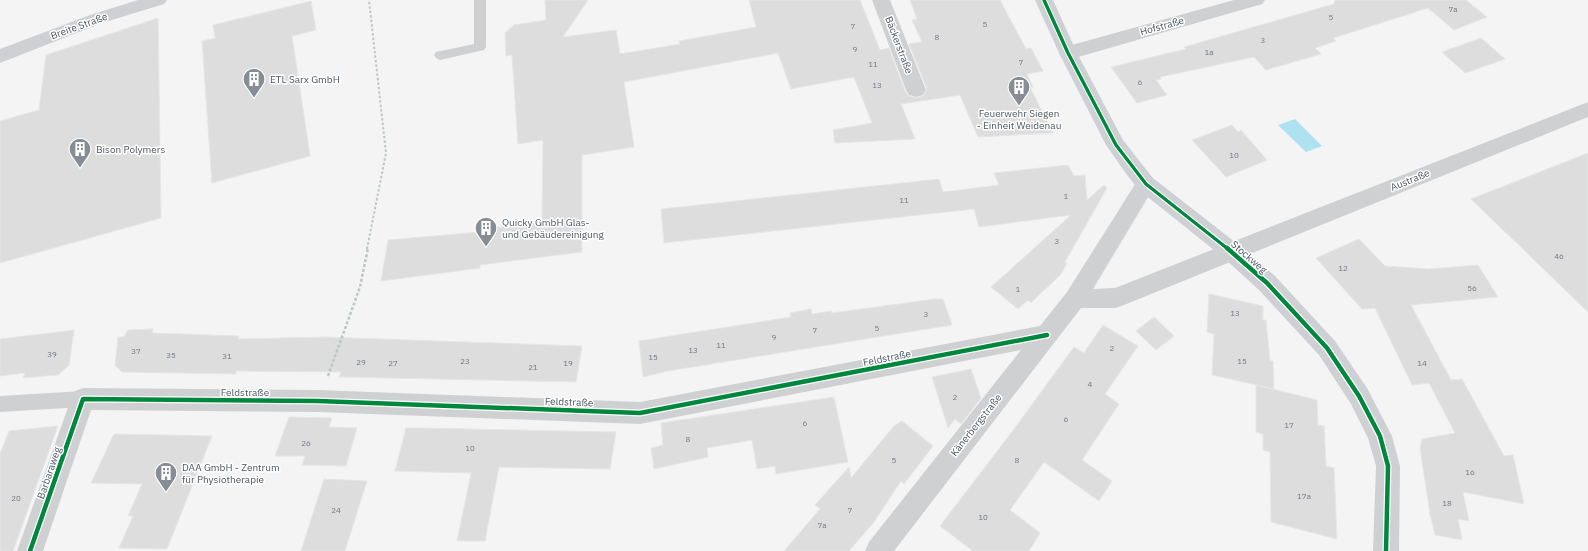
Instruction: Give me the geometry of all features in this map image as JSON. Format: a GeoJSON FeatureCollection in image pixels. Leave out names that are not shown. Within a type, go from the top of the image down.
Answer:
{"type":"FeatureCollection","features":[{"type":"Feature","properties":{"kind":"street","name":"Breite Straße"},"geometry":{"type":"LineString","coordinates":[[0,56],[96,19],[158,0]]}},
{"type":"Feature","properties":{"kind":"street","name":"Bäckerstraße"},"geometry":{"type":"LineString","coordinates":[[881,0],[916,90]]}},
{"type":"Feature","properties":{"kind":"street","name":"Stockweg"},"geometry":{"type":"LineString","coordinates":[[1044,0],[1068,52],[1116,145],[1146,184],[1232,252],[1266,283],[1327,348],[1359,396],[1380,436],[1388,466],[1386,551]]}},
{"type":"Feature","properties":{"kind":"street","name":"Hofstraße"},"geometry":{"type":"LineString","coordinates":[[1068,52],[1256,0]]}},
{"type":"Feature","properties":{"kind":"street","name":"Austraße"},"geometry":{"type":"LineString","coordinates":[[1232,252],[1588,109]]}},
{"type":"Feature","properties":{"kind":"street","name":"Känerbergstraße"},"geometry":{"type":"LineString","coordinates":[[878,551],[1075,299],[1146,184]]}},
{"type":"Feature","properties":{"kind":"street"},"geometry":{"type":"LineString","coordinates":[[1075,299],[1116,298],[1232,252]]}},
{"type":"Feature","properties":{"kind":"street","name":"Feldstraße"},"geometry":{"type":"LineString","coordinates":[[83,399],[318,401],[640,413],[1047,335]]}},
{"type":"Feature","properties":{"kind":"street","name":"Barbaraweg"},"geometry":{"type":"LineString","coordinates":[[30,551],[83,399]]}},
{"type":"Feature","properties":{"kind":"lane"},"geometry":{"type":"LineString","coordinates":[[440,55],[480,47],[480,0]]}},
{"type":"Feature","properties":{"kind":"lane","name":"Feldstraße"},"geometry":{"type":"LineString","coordinates":[[0,404],[83,399]]}},
{"type":"Feature","properties":{"kind":"path"},"geometry":{"type":"LineString","coordinates":[[318,401],[360,286],[386,153],[370,0]]}},
{"type":"Feature","properties":{"kind":"water"},"geometry":{"type":"Polygon","coordinates":[[[1295,119],[1322,146],[1306,152],[1278,125],[1295,119]]]}},
{"type":"Feature","properties":{"kind":"building"},"geometry":{"type":"Polygon","coordinates":[[[545,0],[588,0],[563,37],[616,30],[620,54],[680,44],[679,41],[756,27],[749,0],[860,0],[880,50],[889,48],[905,91],[909,96],[916,98],[924,96],[927,89],[909,44],[922,42],[912,20],[917,19],[910,0],[1000,0],[1026,49],[1031,48],[1043,71],[1027,74],[1033,87],[1030,87],[1053,133],[978,137],[960,95],[901,104],[915,139],[835,143],[833,130],[872,123],[854,77],[791,89],[778,53],[624,82],[634,147],[582,155],[582,252],[480,265],[480,268],[381,281],[388,240],[480,232],[481,229],[542,223],[543,140],[518,144],[512,55],[506,56],[505,33],[514,25],[546,20],[545,0]]]}},
{"type":"Feature","properties":{"kind":"building"},"geometry":{"type":"Polygon","coordinates":[[[1335,0],[1466,0],[1487,17],[1454,30],[1428,8],[1333,38],[1336,41],[1315,48],[1321,54],[1266,70],[1254,57],[1160,77],[1161,79],[1156,80],[1167,95],[1137,103],[1111,67],[1186,49],[1184,47],[1334,4],[1335,0]]]}},
{"type":"Feature","properties":{"kind":"building","name":"ETL Sarx GmbH"},"geometry":{"type":"Polygon","coordinates":[[[311,1],[316,30],[292,36],[310,156],[212,183],[202,41],[215,38],[213,25],[311,1]]]}},
{"type":"Feature","properties":{"kind":"building","name":"Bison Polymers"},"geometry":{"type":"Polygon","coordinates":[[[158,18],[161,218],[0,263],[0,121],[39,110],[46,55],[158,18]]]}},
{"type":"Feature","properties":{"kind":"building"},"geometry":{"type":"Polygon","coordinates":[[[1481,38],[1505,59],[1465,73],[1442,52],[1481,38]]]}},
{"type":"Feature","properties":{"kind":"building"},"geometry":{"type":"Polygon","coordinates":[[[1232,125],[1238,132],[1241,130],[1267,160],[1226,177],[1192,140],[1232,125]]]}},
{"type":"Feature","properties":{"kind":"building"},"geometry":{"type":"Polygon","coordinates":[[[1588,153],[1588,312],[1471,199],[1588,153]]]}},
{"type":"Feature","properties":{"kind":"building"},"geometry":{"type":"Polygon","coordinates":[[[1068,165],[1074,176],[1085,175],[1087,200],[1104,185],[1107,188],[1065,262],[1067,263],[1061,274],[1031,303],[1028,300],[1018,309],[991,287],[1071,215],[979,227],[974,209],[664,243],[661,209],[939,179],[943,192],[999,185],[994,173],[1068,165]]]}},
{"type":"Feature","properties":{"kind":"building"},"geometry":{"type":"Polygon","coordinates":[[[1359,239],[1385,266],[1428,269],[1478,265],[1498,297],[1411,305],[1451,380],[1462,379],[1504,456],[1513,455],[1524,504],[1463,492],[1469,521],[1458,519],[1462,540],[1435,535],[1430,514],[1420,448],[1422,439],[1455,433],[1429,383],[1412,385],[1375,308],[1362,309],[1316,258],[1359,239]]]}},
{"type":"Feature","properties":{"kind":"building"},"geometry":{"type":"Polygon","coordinates":[[[1209,294],[1263,306],[1263,320],[1266,320],[1270,361],[1273,361],[1274,389],[1212,375],[1214,334],[1207,332],[1209,294]]]}},
{"type":"Feature","properties":{"kind":"building"},"geometry":{"type":"Polygon","coordinates":[[[943,299],[952,325],[668,371],[643,377],[639,341],[791,317],[790,313],[811,309],[812,314],[831,311],[832,313],[943,299]]]}},
{"type":"Feature","properties":{"kind":"building"},"geometry":{"type":"Polygon","coordinates":[[[1154,317],[1174,336],[1156,350],[1136,331],[1154,317]]]}},
{"type":"Feature","properties":{"kind":"building"},"geometry":{"type":"Polygon","coordinates":[[[1103,325],[1138,346],[1105,394],[1119,404],[1082,460],[1112,481],[1099,501],[1044,462],[1010,510],[1040,533],[1029,551],[973,551],[940,526],[1074,347],[1084,353],[1103,325]]]}},
{"type":"Feature","properties":{"kind":"building"},"geometry":{"type":"Polygon","coordinates":[[[153,329],[152,333],[239,336],[238,339],[324,337],[582,346],[576,382],[339,377],[341,372],[236,371],[236,374],[122,372],[115,365],[118,337],[124,337],[128,330],[153,329]]]}},
{"type":"Feature","properties":{"kind":"building"},"geometry":{"type":"Polygon","coordinates":[[[74,330],[69,365],[58,375],[23,378],[25,373],[0,376],[0,339],[74,330]]]}},
{"type":"Feature","properties":{"kind":"building"},"geometry":{"type":"Polygon","coordinates":[[[971,369],[981,398],[961,424],[955,419],[948,428],[932,377],[971,369]]]}},
{"type":"Feature","properties":{"kind":"building"},"geometry":{"type":"Polygon","coordinates":[[[1256,385],[1317,400],[1318,425],[1324,426],[1326,466],[1334,468],[1337,539],[1271,522],[1270,452],[1263,450],[1263,434],[1256,432],[1256,385]]]}},
{"type":"Feature","properties":{"kind":"building"},"geometry":{"type":"Polygon","coordinates":[[[834,397],[848,462],[776,474],[775,466],[757,469],[752,440],[707,448],[708,457],[654,469],[651,448],[663,445],[661,423],[834,397]]]}},
{"type":"Feature","properties":{"kind":"building"},"geometry":{"type":"Polygon","coordinates":[[[289,417],[332,418],[329,427],[357,428],[346,466],[302,465],[305,456],[275,456],[289,417]]]}},
{"type":"Feature","properties":{"kind":"building"},"geometry":{"type":"Polygon","coordinates":[[[902,421],[933,446],[904,484],[901,481],[874,522],[849,551],[784,551],[820,509],[815,505],[849,467],[851,478],[894,426],[902,421]]]}},
{"type":"Feature","properties":{"kind":"building"},"geometry":{"type":"Polygon","coordinates":[[[58,426],[13,551],[0,551],[0,454],[9,431],[58,426]]]}},
{"type":"Feature","properties":{"kind":"building"},"geometry":{"type":"Polygon","coordinates":[[[406,428],[616,432],[610,469],[499,467],[485,541],[457,541],[471,473],[395,471],[406,428]]]}},
{"type":"Feature","properties":{"kind":"building","name":"DAA GmbH - Zentrum für Physiotherapie"},"geometry":{"type":"Polygon","coordinates":[[[114,434],[212,436],[167,549],[119,548],[133,516],[128,516],[142,484],[91,483],[114,434]]]}},
{"type":"Feature","properties":{"kind":"building"},"geometry":{"type":"Polygon","coordinates":[[[324,479],[367,481],[345,551],[301,551],[324,479]]]}},
{"type":"Feature","properties":{"kind":"cycle path"},"geometry":{"type":"LineString","coordinates":[[1044,0],[1068,53],[1116,145],[1134,169],[1146,184],[1232,252],[1267,283],[1327,348],[1359,396],[1380,436],[1388,466],[1386,551]]}},
{"type":"Feature","properties":{"kind":"cycle path"},"geometry":{"type":"LineString","coordinates":[[30,551],[83,399],[318,401],[640,413],[1047,335]]}},
{"type":"Feature","properties":{"kind":"place","name":"ETL Sarx GmbH"},"geometry":{"type":"Point","coordinates":[254,98]}},
{"type":"Feature","properties":{"kind":"place","name":"Feuerwehr Siegen - Einheit Weidenau"},"geometry":{"type":"Point","coordinates":[1019,106]}},
{"type":"Feature","properties":{"kind":"place","name":"Bison Polymers"},"geometry":{"type":"Point","coordinates":[80,168]}},
{"type":"Feature","properties":{"kind":"place","name":"Quicky GmbH Glas- und Gebäudereinigung"},"geometry":{"type":"Point","coordinates":[486,248]}},
{"type":"Feature","properties":{"kind":"place","name":"DAA GmbH - Zentrum für Physiotherapie"},"geometry":{"type":"Point","coordinates":[166,492]}}]}
